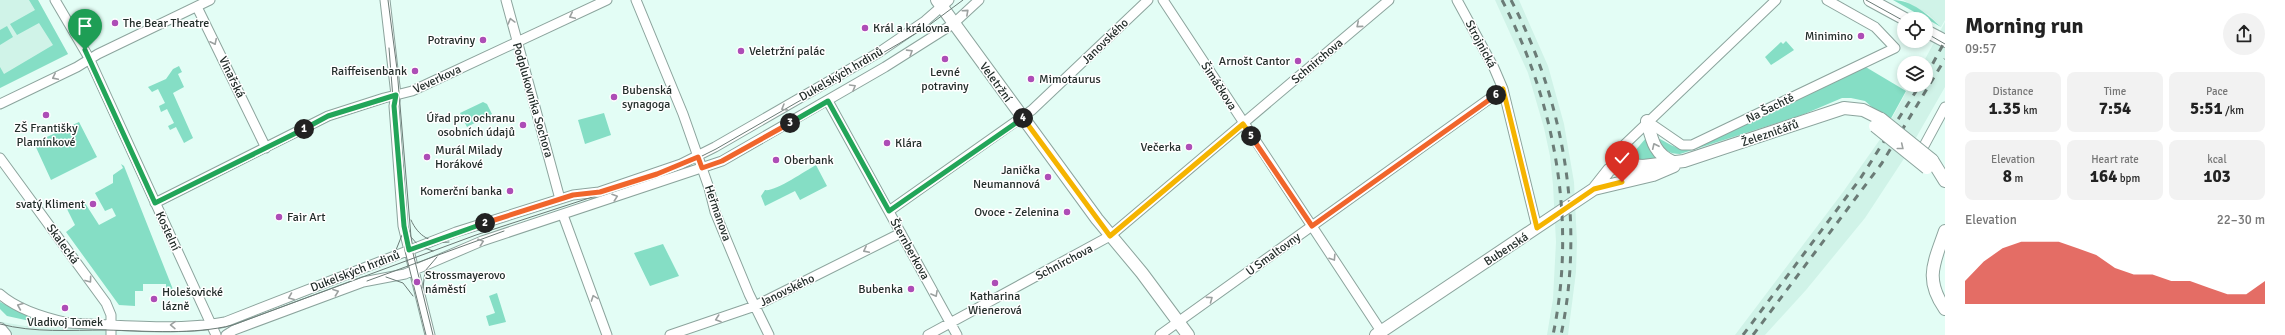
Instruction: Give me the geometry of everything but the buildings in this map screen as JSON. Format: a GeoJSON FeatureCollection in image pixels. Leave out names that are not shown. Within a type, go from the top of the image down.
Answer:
{"type":"FeatureCollection","features":[{"type":"Feature","properties":{"kind":"main road"},"geometry":{"type":"LineString","coordinates":[[1870,0],[1897,15]]}},
{"type":"Feature","properties":{"kind":"main road","name":"Veletržní"},"geometry":{"type":"LineString","coordinates":[[942,2],[953,24],[1110,236],[1142,273],[1188,335]]}},
{"type":"Feature","properties":{"kind":"main road"},"geometry":{"type":"LineString","coordinates":[[1933,35],[1945,41]]}},
{"type":"Feature","properties":{"kind":"main road","name":"Železničářů"},"geometry":{"type":"LineString","coordinates":[[1619,164],[1643,166],[1679,161],[1839,109],[1855,108],[1871,113],[1878,123],[1930,164],[1944,178]]}},
{"type":"Feature","properties":{"kind":"main road"},"geometry":{"type":"LineString","coordinates":[[1647,121],[1655,148],[1662,156],[1679,161]]}},
{"type":"Feature","properties":{"kind":"main road","name":"Železničářů"},"geometry":{"type":"LineString","coordinates":[[1594,189],[1653,175],[1679,161]]}},
{"type":"Feature","properties":{"kind":"main road","name":"Bubenská"},"geometry":{"type":"LineString","coordinates":[[1379,333],[1594,189],[1609,170],[1619,164]]}},
{"type":"Feature","properties":{"kind":"main road"},"geometry":{"type":"LineString","coordinates":[[1945,231],[1934,264],[1932,278],[1933,289],[1945,309]]}},
{"type":"Feature","properties":{"kind":"main road"},"geometry":{"type":"LineString","coordinates":[[0,329],[5,335]]}},
{"type":"Feature","properties":{"kind":"street","name":"Kostelní"},"geometry":{"type":"LineString","coordinates":[[55,0],[89,58],[216,335]]}},
{"type":"Feature","properties":{"kind":"street"},"geometry":{"type":"LineString","coordinates":[[0,104],[77,67],[89,58],[210,0]]}},
{"type":"Feature","properties":{"kind":"street"},"geometry":{"type":"LineString","coordinates":[[385,0],[396,95],[394,106],[403,220],[413,271],[430,335]]}},
{"type":"Feature","properties":{"kind":"street","name":"Podplukovníka Sochora"},"geometry":{"type":"LineString","coordinates":[[506,0],[560,199]]}},
{"type":"Feature","properties":{"kind":"street","name":"Veverkova"},"geometry":{"type":"LineString","coordinates":[[155,203],[328,116],[412,91],[608,0]]}},
{"type":"Feature","properties":{"kind":"street","name":"Heřmanova"},"geometry":{"type":"LineString","coordinates":[[636,0],[683,114],[702,168],[715,212],[769,335]]}},
{"type":"Feature","properties":{"kind":"street","name":"Dukelských hrdinů"},"geometry":{"type":"LineString","coordinates":[[226,335],[234,330],[358,284],[413,271],[457,250],[563,215],[684,172],[722,161],[828,101],[953,24],[980,0]]}},
{"type":"Feature","properties":{"kind":"street","name":"Janovského"},"geometry":{"type":"LineString","coordinates":[[889,211],[1032,110],[1148,0]]}},
{"type":"Feature","properties":{"kind":"street","name":"Šimáčkova"},"geometry":{"type":"LineString","coordinates":[[1163,0],[1243,124],[1312,226],[1379,333]]}},
{"type":"Feature","properties":{"kind":"street","name":"Schnirchova"},"geometry":{"type":"LineString","coordinates":[[928,335],[1110,236],[1389,0]]}},
{"type":"Feature","properties":{"kind":"street","name":"Strojnická"},"geometry":{"type":"LineString","coordinates":[[1457,0],[1494,68],[1503,89],[1537,228]]}},
{"type":"Feature","properties":{"kind":"street"},"geometry":{"type":"LineString","coordinates":[[1653,175],[1636,173],[1619,164],[1622,146],[1776,0]]}},
{"type":"Feature","properties":{"kind":"street","name":"Na Šachtě"},"geometry":{"type":"LineString","coordinates":[[1647,121],[1682,145],[1692,145],[1895,48],[1875,27],[1827,0]]}},
{"type":"Feature","properties":{"kind":"street","name":"Dukelských hrdinů"},"geometry":{"type":"LineString","coordinates":[[0,294],[16,305],[54,320],[69,323],[111,325],[212,324],[244,315],[409,250],[560,199],[580,194],[600,192],[657,174],[698,157],[878,53],[942,2]]}},
{"type":"Feature","properties":{"kind":"street","name":"Vinařská"},"geometry":{"type":"LineString","coordinates":[[197,7],[266,148]]}},
{"type":"Feature","properties":{"kind":"street","name":"U Smaltovny"},"geometry":{"type":"LineString","coordinates":[[1160,335],[1503,89]]}},
{"type":"Feature","properties":{"kind":"street","name":"Šternberkova"},"geometry":{"type":"LineString","coordinates":[[828,101],[957,335]]}},
{"type":"Feature","properties":{"kind":"street"},"geometry":{"type":"LineString","coordinates":[[1914,165],[1945,107]]}},
{"type":"Feature","properties":{"kind":"street","name":"Skalecká"},"geometry":{"type":"LineString","coordinates":[[0,158],[106,303],[110,313],[111,335]]}},
{"type":"Feature","properties":{"kind":"street"},"geometry":{"type":"LineString","coordinates":[[563,215],[607,335]]}},
{"type":"Feature","properties":{"kind":"street","name":"Janovského"},"geometry":{"type":"LineString","coordinates":[[670,335],[755,306],[900,233]]}},
{"type":"Feature","properties":{"kind":"shaded area"},"geometry":{"type":"Polygon","coordinates":[[[0,0],[38,0],[68,54],[0,88],[0,0]]]}},
{"type":"Feature","properties":{"kind":"shaded area"},"geometry":{"type":"Polygon","coordinates":[[[1495,0],[1519,0],[1548,66],[1564,124],[1574,182],[1577,242],[1576,272],[1568,335],[1547,335],[1553,299],[1556,242],[1550,156],[1544,128],[1528,73],[1495,0]]]}},
{"type":"Feature","properties":{"kind":"shaded area"},"geometry":{"type":"Polygon","coordinates":[[[1903,0],[1945,0],[1945,20],[1941,27],[1933,19],[1933,12],[1924,12],[1903,0]]]}},
{"type":"Feature","properties":{"kind":"shaded area"},"geometry":{"type":"Polygon","coordinates":[[[1945,22],[1945,87],[1905,157],[1865,218],[1806,290],[1765,335],[1735,335],[1843,192],[1881,138],[1906,92],[1933,92],[1933,56],[1927,56],[1931,48],[1933,48],[1933,44],[1945,22]]]}},
{"type":"Feature","properties":{"kind":"shaded area"},"geometry":{"type":"Polygon","coordinates":[[[2,322],[25,326],[108,327],[108,335],[13,335],[2,322]]]}},
{"type":"Feature","properties":{"kind":"green space"},"geometry":{"type":"Polygon","coordinates":[[[29,0],[38,0],[68,54],[0,88],[0,67],[4,74],[53,45],[39,23],[17,35],[10,24],[35,10],[29,0]]]}},
{"type":"Feature","properties":{"kind":"green space"},"geometry":{"type":"Polygon","coordinates":[[[1893,0],[1913,5],[1924,12],[1914,12],[1893,0]]]}},
{"type":"Feature","properties":{"kind":"green space"},"geometry":{"type":"Polygon","coordinates":[[[7,26],[13,37],[0,45],[0,30],[7,26]]]}},
{"type":"Feature","properties":{"kind":"green space"},"geometry":{"type":"Polygon","coordinates":[[[1786,41],[1794,50],[1771,65],[1765,57],[1781,42],[1783,44],[1786,41]]]}},
{"type":"Feature","properties":{"kind":"green space"},"geometry":{"type":"Polygon","coordinates":[[[179,66],[182,72],[178,74],[184,87],[173,93],[193,138],[184,143],[176,127],[170,130],[168,126],[174,123],[167,109],[161,112],[159,106],[165,103],[158,89],[152,92],[148,87],[166,79],[173,69],[179,66]]]}},
{"type":"Feature","properties":{"kind":"green space"},"geometry":{"type":"Polygon","coordinates":[[[1864,66],[1897,86],[1897,92],[1905,92],[1889,122],[1865,101],[1842,98],[1802,115],[1680,154],[1667,151],[1658,140],[1660,139],[1680,149],[1688,149],[1709,141],[1864,66]]]}},
{"type":"Feature","properties":{"kind":"green space"},"geometry":{"type":"Polygon","coordinates":[[[483,102],[487,104],[492,114],[467,127],[460,113],[483,102]]]}},
{"type":"Feature","properties":{"kind":"green space"},"geometry":{"type":"Polygon","coordinates":[[[604,113],[611,135],[585,144],[578,120],[604,113]]]}},
{"type":"Feature","properties":{"kind":"green space"},"geometry":{"type":"Polygon","coordinates":[[[79,122],[97,157],[51,180],[34,143],[79,122]]]}},
{"type":"Feature","properties":{"kind":"green space"},"geometry":{"type":"Polygon","coordinates":[[[1646,138],[1650,151],[1657,158],[1647,162],[1628,159],[1646,138]]]}},
{"type":"Feature","properties":{"kind":"green space"},"geometry":{"type":"Polygon","coordinates":[[[121,164],[124,166],[174,292],[166,291],[166,284],[143,284],[143,291],[135,291],[135,306],[119,305],[66,232],[75,225],[67,209],[83,200],[99,225],[116,216],[112,208],[105,211],[95,193],[113,183],[113,175],[123,168],[121,164]]]}},
{"type":"Feature","properties":{"kind":"green space"},"geometry":{"type":"Polygon","coordinates":[[[816,165],[827,186],[800,200],[795,191],[765,206],[761,196],[765,190],[770,190],[783,185],[816,165]]]}},
{"type":"Feature","properties":{"kind":"green space"},"geometry":{"type":"Polygon","coordinates":[[[663,244],[679,276],[650,286],[634,253],[663,244]]]}},
{"type":"Feature","properties":{"kind":"green space"},"geometry":{"type":"Polygon","coordinates":[[[497,293],[506,322],[489,326],[486,316],[495,313],[489,296],[497,293]]]}},
{"type":"Feature","properties":{"kind":"green space"},"geometry":{"type":"Polygon","coordinates":[[[0,302],[33,318],[32,320],[30,321],[7,316],[0,309],[0,302]]]}},
{"type":"Feature","properties":{"kind":"tram line"},"geometry":{"type":"LineString","coordinates":[[388,0],[397,69],[412,249],[433,335]]}},
{"type":"Feature","properties":{"kind":"tram line"},"geometry":{"type":"LineString","coordinates":[[0,324],[39,330],[170,332],[202,330],[233,325],[476,235],[682,166],[716,149],[900,43],[928,26],[963,0]]}},
{"type":"Feature","properties":{"kind":"tram line"},"geometry":{"type":"LineString","coordinates":[[1866,0],[1897,17]]}},
{"type":"Feature","properties":{"kind":"tram line"},"geometry":{"type":"LineString","coordinates":[[1933,37],[1945,44]]}},
{"type":"Feature","properties":{"kind":"tram line"},"geometry":{"type":"LineString","coordinates":[[389,48],[405,251],[426,335]]}},
{"type":"Feature","properties":{"kind":"tram line"},"geometry":{"type":"LineString","coordinates":[[411,220],[421,235],[426,238],[436,242],[449,242]]}},
{"type":"Feature","properties":{"kind":"tram line"},"geometry":{"type":"LineString","coordinates":[[367,281],[504,231]]}},
{"type":"Feature","properties":{"kind":"tram line"},"geometry":{"type":"LineString","coordinates":[[379,267],[394,255],[402,235]]}},
{"type":"Feature","properties":{"kind":"tram line"},"geometry":{"type":"LineString","coordinates":[[410,236],[419,246],[433,251]]}},
{"type":"Feature","properties":{"kind":"tram line"},"geometry":{"type":"LineString","coordinates":[[423,288],[425,271],[437,257]]}},
{"type":"Feature","properties":{"kind":"tram line"},"geometry":{"type":"LineString","coordinates":[[386,277],[403,283],[413,296]]}},
{"type":"Feature","properties":{"kind":"railway"},"geometry":{"type":"LineString","coordinates":[[1502,0],[1536,79],[1548,121],[1556,163],[1561,206],[1563,249],[1560,292],[1553,335]]}},
{"type":"Feature","properties":{"kind":"railway"},"geometry":{"type":"LineString","coordinates":[[1511,0],[1545,79],[1565,163],[1570,206],[1571,249],[1568,292],[1561,335]]}},
{"type":"Feature","properties":{"kind":"railway"},"geometry":{"type":"LineString","coordinates":[[1933,63],[1945,41]]}},
{"type":"Feature","properties":{"kind":"railway"},"geometry":{"type":"LineString","coordinates":[[1753,335],[1882,163],[1945,59]]}},
{"type":"Feature","properties":{"kind":"railway"},"geometry":{"type":"LineString","coordinates":[[1743,335],[1860,179],[1916,92]]}},
{"type":"Feature","properties":{"kind":"place","name":"The Bear Theatre"},"geometry":{"type":"Point","coordinates":[115,23]}},
{"type":"Feature","properties":{"kind":"place","name":"Král a královna"},"geometry":{"type":"Point","coordinates":[865,28]}},
{"type":"Feature","properties":{"kind":"place","name":"Minimino"},"geometry":{"type":"Point","coordinates":[1861,36]}},
{"type":"Feature","properties":{"kind":"place","name":"Potraviny"},"geometry":{"type":"Point","coordinates":[483,40]}},
{"type":"Feature","properties":{"kind":"place","name":"Veletržní palác"},"geometry":{"type":"Point","coordinates":[741,51]}},
{"type":"Feature","properties":{"kind":"place","name":"Levné potraviny"},"geometry":{"type":"Point","coordinates":[945,59]}},
{"type":"Feature","properties":{"kind":"place","name":"Arnošt Cantor"},"geometry":{"type":"Point","coordinates":[1298,61]}},
{"type":"Feature","properties":{"kind":"place","name":"Raiffeisenbank"},"geometry":{"type":"Point","coordinates":[415,71]}},
{"type":"Feature","properties":{"kind":"place","name":"Mimotaurus"},"geometry":{"type":"Point","coordinates":[1031,79]}},
{"type":"Feature","properties":{"kind":"place","name":"Bubenská synagoga"},"geometry":{"type":"Point","coordinates":[614,97]}},
{"type":"Feature","properties":{"kind":"place","name":"ZŠ Františky Plamínkové"},"geometry":{"type":"Point","coordinates":[46,115]}},
{"type":"Feature","properties":{"kind":"place","name":"Úřad pro ochranu osobních údajů"},"geometry":{"type":"Point","coordinates":[523,125]}},
{"type":"Feature","properties":{"kind":"place","name":"Klára"},"geometry":{"type":"Point","coordinates":[887,143]}},
{"type":"Feature","properties":{"kind":"place","name":"Večerka"},"geometry":{"type":"Point","coordinates":[1189,147]}},
{"type":"Feature","properties":{"kind":"place","name":"Murál Milady Horákové"},"geometry":{"type":"Point","coordinates":[427,157]}},
{"type":"Feature","properties":{"kind":"place","name":"Oberbank"},"geometry":{"type":"Point","coordinates":[776,160]}},
{"type":"Feature","properties":{"kind":"place","name":"Janička Neumannová"},"geometry":{"type":"Point","coordinates":[1048,177]}},
{"type":"Feature","properties":{"kind":"place","name":"Komerční banka"},"geometry":{"type":"Point","coordinates":[510,191]}},
{"type":"Feature","properties":{"kind":"place","name":"svatý Kliment"},"geometry":{"type":"Point","coordinates":[93,204]}},
{"type":"Feature","properties":{"kind":"place","name":"Ovoce - Zelenina"},"geometry":{"type":"Point","coordinates":[1067,212]}},
{"type":"Feature","properties":{"kind":"place","name":"Fair Art"},"geometry":{"type":"Point","coordinates":[279,217]}},
{"type":"Feature","properties":{"kind":"place","name":"Strossmayerovo náměstí"},"geometry":{"type":"Point","coordinates":[417,282]}},
{"type":"Feature","properties":{"kind":"place","name":"Katharina Wienerová"},"geometry":{"type":"Point","coordinates":[995,283]}},
{"type":"Feature","properties":{"kind":"place","name":"Bubenka"},"geometry":{"type":"Point","coordinates":[911,289]}},
{"type":"Feature","properties":{"kind":"place","name":"Holešovické lázně"},"geometry":{"type":"Point","coordinates":[154,299]}},
{"type":"Feature","properties":{"kind":"place","name":"Vladivoj Tomek"},"geometry":{"type":"Point","coordinates":[65,308]}},
{"type":"Feature","properties":{"kind":"route"},"geometry":{"type":"LineString","coordinates":[[85,50],[155,203],[328,116],[396,95],[394,106],[403,220],[409,250],[469,228],[573,195],[600,192],[657,174],[698,157],[702,168],[714,164],[722,161],[828,101],[889,211],[1022,117],[1110,236],[1243,124],[1312,226],[1503,89],[1537,228],[1594,189],[1622,182]]}}]}
